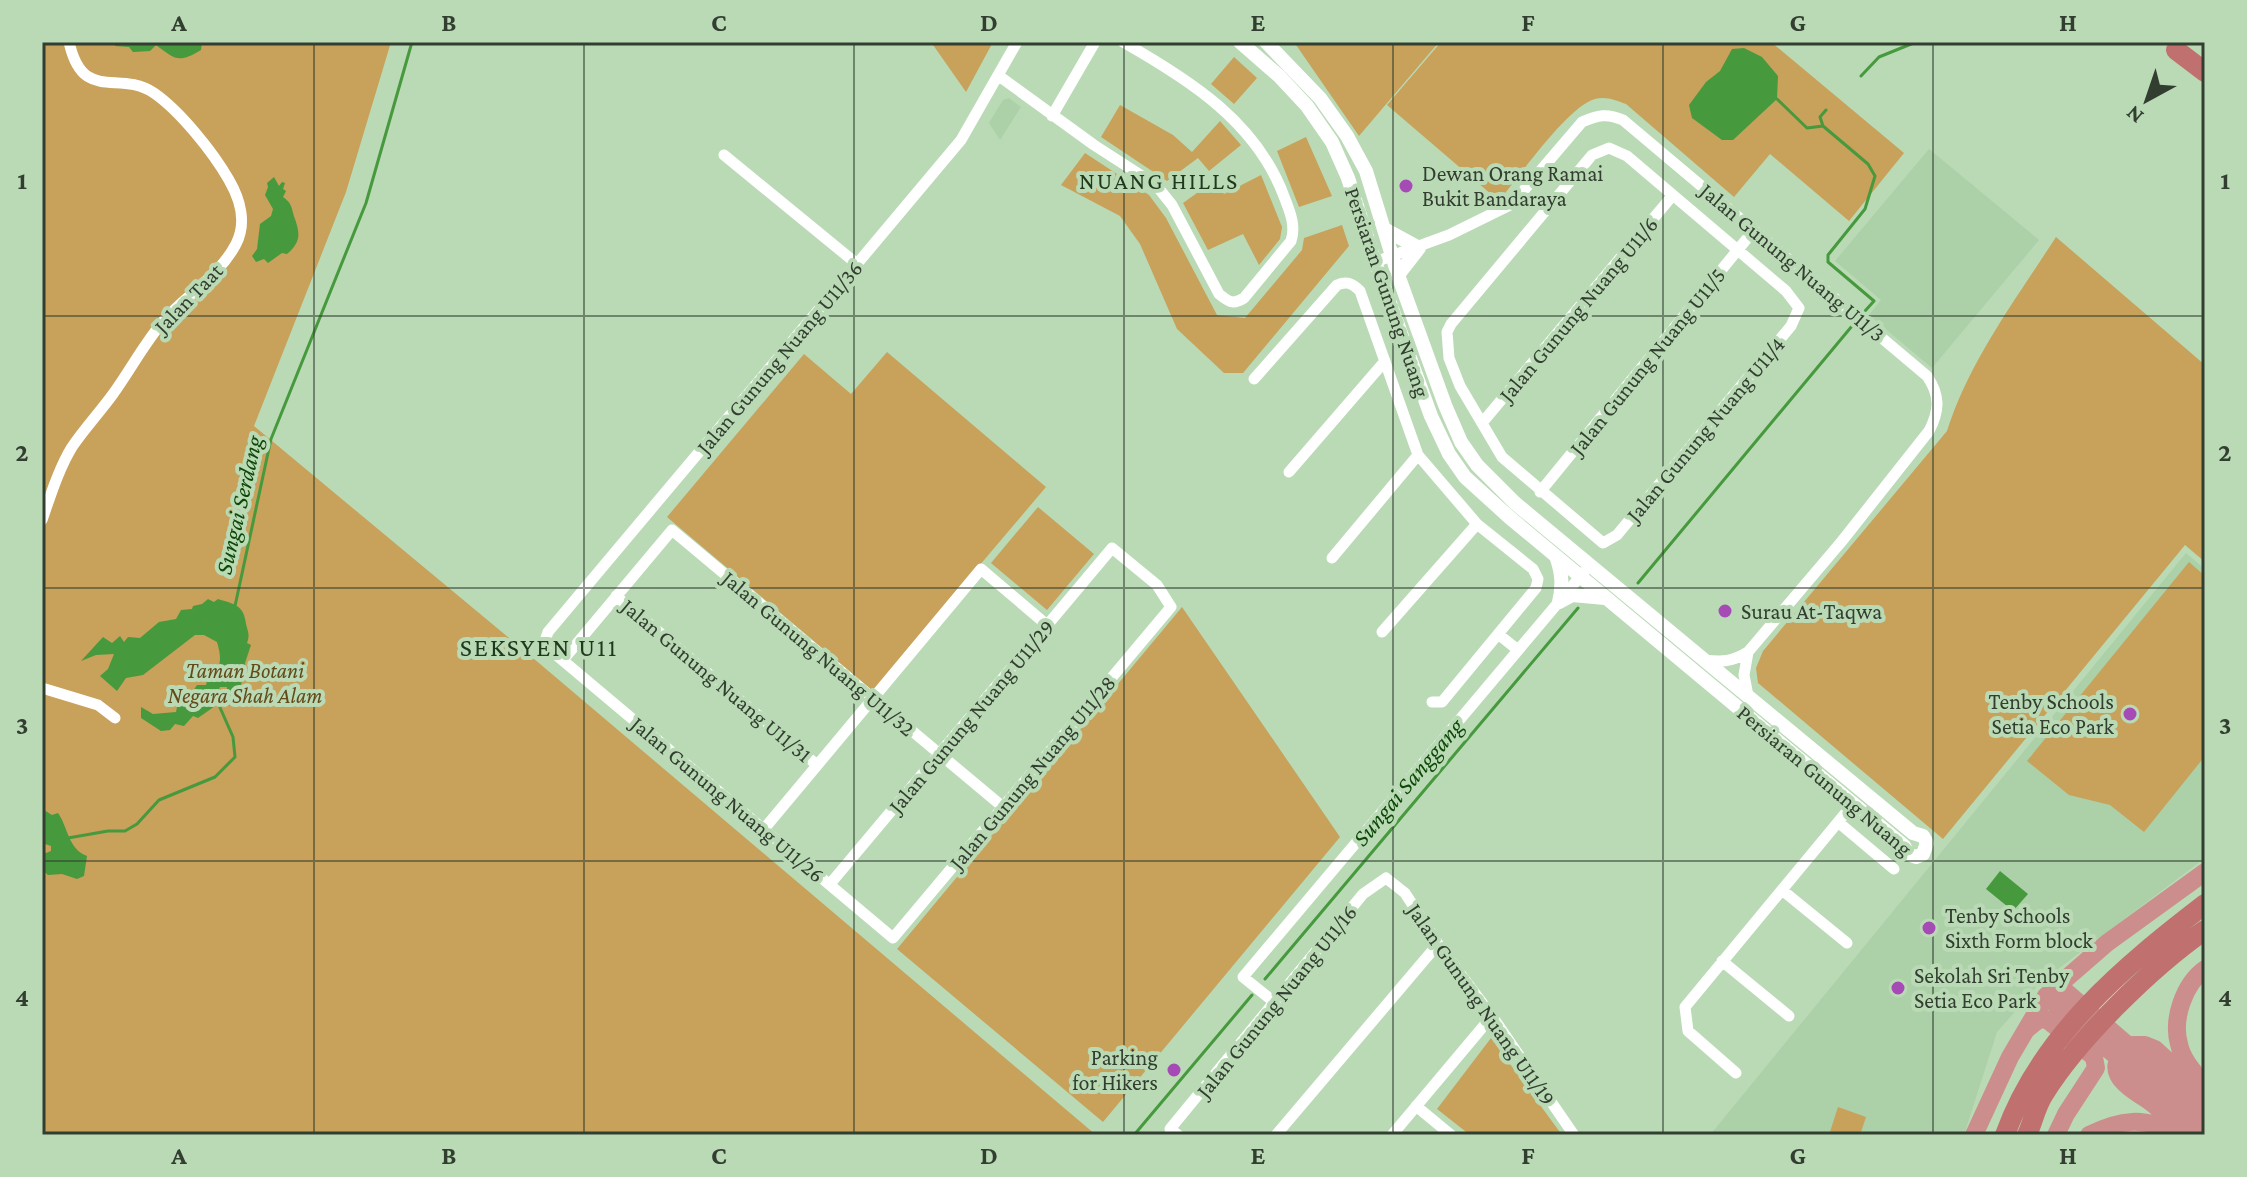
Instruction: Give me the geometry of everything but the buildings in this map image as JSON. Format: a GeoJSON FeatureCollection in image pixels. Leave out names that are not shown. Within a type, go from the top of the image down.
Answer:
{"type":"FeatureCollection","features":[{"type":"Feature","properties":{"kind":"highway"},"geometry":{"type":"LineString","coordinates":[[2176,50],[2205,72]]}},
{"type":"Feature","properties":{"kind":"highway"},"geometry":{"type":"LineString","coordinates":[[1974,1135],[2010,1057],[2051,990],[2107,943],[2205,872]]}},
{"type":"Feature","properties":{"kind":"highway"},"geometry":{"type":"LineString","coordinates":[[2005,1135],[2026,1086],[2068,1025],[2096,995],[2205,904]]}},
{"type":"Feature","properties":{"kind":"highway"},"geometry":{"type":"LineString","coordinates":[[2027,1135],[2043,1096],[2074,1053],[2109,1015],[2205,930]]}},
{"type":"Feature","properties":{"kind":"highway"},"geometry":{"type":"LineString","coordinates":[[2205,969],[2184,996],[2178,1018],[2178,1044],[2187,1064],[2205,1085]]}},
{"type":"Feature","properties":{"kind":"highway"},"geometry":{"type":"LineString","coordinates":[[2051,990],[2205,1112]]}},
{"type":"Feature","properties":{"kind":"highway"},"geometry":{"type":"LineString","coordinates":[[2051,990],[2205,1132]]}},
{"type":"Feature","properties":{"kind":"highway"},"geometry":{"type":"LineString","coordinates":[[2027,1029],[2038,1020],[2046,1019],[2094,1057],[2096,1068],[2056,1135]]}},
{"type":"Feature","properties":{"kind":"highway"},"geometry":{"type":"LineString","coordinates":[[2187,1135],[2122,1082],[2117,1072],[2118,1060],[2132,1045],[2155,1049],[2205,1095]]}},
{"type":"Feature","properties":{"kind":"highway"},"geometry":{"type":"LineString","coordinates":[[2089,1135],[2127,1121],[2148,1122],[2175,1135]]}},
{"type":"Feature","properties":{"kind":"street","name":"Jalan Taat"},"geometry":{"type":"LineString","coordinates":[[42,520],[71,449],[167,317],[227,258],[237,241],[242,211],[224,172],[168,106],[152,92],[137,86],[91,79],[80,72],[69,42]]}},
{"type":"Feature","properties":{"kind":"street","name":"Jalan Gunung Nuang U11/36"},"geometry":{"type":"LineString","coordinates":[[563,660],[548,648],[545,641],[548,632],[961,140],[1017,42]]}},
{"type":"Feature","properties":{"kind":"street"},"geometry":{"type":"LineString","coordinates":[[1052,116],[1095,42]]}},
{"type":"Feature","properties":{"kind":"street"},"geometry":{"type":"LineString","coordinates":[[999,76],[1052,116],[1156,185],[1172,205],[1219,294],[1229,302],[1237,302],[1244,298],[1291,241],[1294,232],[1292,219],[1280,185],[1257,144],[1218,105],[1185,78],[1123,42]]}},
{"type":"Feature","properties":{"kind":"street","name":"Persiaran Gunung Nuang"},"geometry":{"type":"LineString","coordinates":[[1240,42],[1307,106],[1332,142],[1348,178],[1431,416],[1449,454],[1465,477],[1556,556],[1585,571],[1605,598],[1904,846],[1908,854],[1916,857],[1926,851],[1927,843],[1923,836],[1913,833],[1704,660],[1585,571],[1477,465],[1461,442],[1445,405],[1398,275],[1366,171],[1347,136],[1320,98],[1266,42]]}},
{"type":"Feature","properties":{"kind":"street","name":"Jalan Gunung Nuang U11/3"},"geometry":{"type":"LineString","coordinates":[[1375,262],[1419,248],[1512,204],[1582,122],[1598,115],[1611,115],[1623,120],[1927,376],[1938,398],[1935,419],[1929,431],[1748,652]]}},
{"type":"Feature","properties":{"kind":"street"},"geometry":{"type":"LineString","coordinates":[[1540,492],[1502,457],[1460,386],[1449,358],[1447,332],[1451,324],[1592,155],[1609,148],[1627,156],[1738,250]]}},
{"type":"Feature","properties":{"kind":"street"},"geometry":{"type":"LineString","coordinates":[[724,155],[857,264]]}},
{"type":"Feature","properties":{"kind":"street","name":"Jalan Gunung Nuang U11/6"},"geometry":{"type":"LineString","coordinates":[[1482,423],[1673,195]]}},
{"type":"Feature","properties":{"kind":"street"},"geometry":{"type":"LineString","coordinates":[[1384,229],[1419,248],[1398,275]]}},
{"type":"Feature","properties":{"kind":"street","name":"Jalan Gunung Nuang U11/5"},"geometry":{"type":"LineString","coordinates":[[1540,492],[1754,230]]}},
{"type":"Feature","properties":{"kind":"street","name":"Jalan Gunung Nuang U11/4"},"geometry":{"type":"LineString","coordinates":[[1540,492],[1603,543],[1617,535],[1791,326],[1799,308],[1786,291],[1738,250]]}},
{"type":"Feature","properties":{"kind":"street"},"geometry":{"type":"LineString","coordinates":[[1254,379],[1337,285],[1345,282],[1360,291],[1418,455],[1477,524],[1533,569],[1538,579],[1536,588],[1442,702],[1432,702]]}},
{"type":"Feature","properties":{"kind":"street"},"geometry":{"type":"LineString","coordinates":[[1289,472],[1385,361]]}},
{"type":"Feature","properties":{"kind":"street"},"geometry":{"type":"LineString","coordinates":[[1332,558],[1418,455]]}},
{"type":"Feature","properties":{"kind":"street"},"geometry":{"type":"LineString","coordinates":[[1382,632],[1477,524]]}},
{"type":"Feature","properties":{"kind":"street","name":"Jalan Gunung Nuang U11/32"},"geometry":{"type":"LineString","coordinates":[[616,596],[672,530],[1003,807]]}},
{"type":"Feature","properties":{"kind":"street","name":"Jalan Gunung Nuang U11/28"},"geometry":{"type":"LineString","coordinates":[[893,938],[1171,607],[1157,585],[1112,548]]}},
{"type":"Feature","properties":{"kind":"street","name":"Jalan Gunung Nuang U11/29"},"geometry":{"type":"LineString","coordinates":[[830,884],[1112,548]]}},
{"type":"Feature","properties":{"kind":"street"},"geometry":{"type":"LineString","coordinates":[[1556,556],[1562,586],[1559,602]]}},
{"type":"Feature","properties":{"kind":"street"},"geometry":{"type":"LineString","coordinates":[[764,829],[981,569],[1047,625]]}},
{"type":"Feature","properties":{"kind":"street"},"geometry":{"type":"LineString","coordinates":[[1274,1002],[1243,977],[1585,571]]}},
{"type":"Feature","properties":{"kind":"street"},"geometry":{"type":"LineString","coordinates":[[1559,602],[1572,595],[1605,598]]}},
{"type":"Feature","properties":{"kind":"street"},"geometry":{"type":"LineString","coordinates":[[563,660],[616,596]]}},
{"type":"Feature","properties":{"kind":"street","name":"Jalan Gunung Nuang U11/31"},"geometry":{"type":"LineString","coordinates":[[616,596],[817,765]]}},
{"type":"Feature","properties":{"kind":"street"},"geometry":{"type":"LineString","coordinates":[[1498,634],[1518,650]]}},
{"type":"Feature","properties":{"kind":"street"},"geometry":{"type":"LineString","coordinates":[[1704,660],[1734,661],[1748,652]]}},
{"type":"Feature","properties":{"kind":"street"},"geometry":{"type":"LineString","coordinates":[[1748,652],[1744,675],[1748,696]]}},
{"type":"Feature","properties":{"kind":"street","name":"Jalan Gunung Nuang U11/26"},"geometry":{"type":"LineString","coordinates":[[563,660],[893,938]]}},
{"type":"Feature","properties":{"kind":"street"},"geometry":{"type":"LineString","coordinates":[[42,688],[98,705],[115,718]]}},
{"type":"Feature","properties":{"kind":"street"},"geometry":{"type":"LineString","coordinates":[[1736,1073],[1688,1031],[1685,1007],[1853,804]]}},
{"type":"Feature","properties":{"kind":"street"},"geometry":{"type":"LineString","coordinates":[[1838,822],[1894,869]]}},
{"type":"Feature","properties":{"kind":"street","name":"Jalan Gunung Nuang U11/19"},"geometry":{"type":"LineString","coordinates":[[1386,878],[1405,893],[1574,1135]]}},
{"type":"Feature","properties":{"kind":"street","name":"Jalan Gunung Nuang U11/16"},"geometry":{"type":"LineString","coordinates":[[1174,1132],[1274,1002],[1363,894],[1386,878]]}},
{"type":"Feature","properties":{"kind":"street"},"geometry":{"type":"LineString","coordinates":[[1782,890],[1847,943]]}},
{"type":"Feature","properties":{"kind":"street"},"geometry":{"type":"LineString","coordinates":[[1276,1135],[1438,944]]}},
{"type":"Feature","properties":{"kind":"street"},"geometry":{"type":"LineString","coordinates":[[1722,961],[1789,1016]]}},
{"type":"Feature","properties":{"kind":"street"},"geometry":{"type":"LineString","coordinates":[[1392,1135],[1492,1016]]}},
{"type":"Feature","properties":{"kind":"street"},"geometry":{"type":"LineString","coordinates":[[1416,1106],[1451,1135]]}},
{"type":"Feature","properties":{"kind":"shaded area"},"geometry":{"type":"Polygon","coordinates":[[[116,42],[202,42],[201,50],[177,58],[156,45],[150,51],[133,52],[129,47],[115,46],[116,42]]]}},
{"type":"Feature","properties":{"kind":"shaded area"},"geometry":{"type":"Polygon","coordinates":[[[1744,48],[1762,57],[1778,76],[1777,99],[1733,140],[1722,140],[1692,118],[1689,105],[1706,82],[1720,71],[1732,49],[1744,48]]]}},
{"type":"Feature","properties":{"kind":"shaded area"},"geometry":{"type":"Polygon","coordinates":[[[1009,98],[1021,107],[1000,140],[989,123],[1003,100],[1009,98]]]}},
{"type":"Feature","properties":{"kind":"shaded area"},"geometry":{"type":"Polygon","coordinates":[[[1929,149],[2039,240],[1932,368],[1869,315],[1881,300],[1835,261],[1929,149]]]}},
{"type":"Feature","properties":{"kind":"shaded area"},"geometry":{"type":"Polygon","coordinates":[[[274,177],[279,186],[285,183],[283,197],[291,206],[298,238],[287,254],[282,253],[268,263],[264,259],[256,262],[252,256],[257,249],[260,224],[271,216],[273,209],[265,195],[267,183],[274,177]]]}},
{"type":"Feature","properties":{"kind":"shaded area","name":"Tenby Schools Setia Eco Park"},"geometry":{"type":"Polygon","coordinates":[[[2186,553],[2205,569],[2205,858],[2041,982],[1997,1032],[1964,1135],[1710,1135],[2186,553]]]}},
{"type":"Feature","properties":{"kind":"shaded area"},"geometry":{"type":"Polygon","coordinates":[[[208,599],[214,602],[218,599],[240,609],[248,631],[247,643],[251,645],[245,663],[246,672],[236,699],[230,706],[226,703],[227,687],[220,687],[216,696],[218,704],[198,718],[193,716],[184,726],[175,724],[170,730],[161,731],[141,718],[141,707],[153,714],[176,712],[178,702],[186,701],[197,685],[206,685],[216,673],[220,659],[217,642],[204,635],[195,635],[143,675],[126,678],[117,691],[100,676],[108,669],[114,654],[96,655],[81,661],[103,637],[112,643],[120,636],[124,642],[128,637],[140,638],[159,622],[176,619],[181,610],[192,609],[208,599]]]}},
{"type":"Feature","properties":{"kind":"shaded area"},"geometry":{"type":"Polygon","coordinates":[[[44,810],[52,815],[58,813],[72,843],[87,856],[84,876],[77,879],[62,874],[48,875],[42,870],[42,851],[51,851],[51,846],[42,843],[44,810]]]}},
{"type":"Feature","properties":{"kind":"shaded area"},"geometry":{"type":"Polygon","coordinates":[[[2000,871],[2028,894],[2013,911],[1986,889],[2000,871]]]}},
{"type":"Feature","properties":{"kind":"green space","name":"Taman Botani Negara Shah Alam"},"geometry":{"type":"Polygon","coordinates":[[[42,42],[391,42],[346,192],[254,426],[1096,1135],[42,1135],[42,42]]]}},
{"type":"Feature","properties":{"kind":"green space"},"geometry":{"type":"Polygon","coordinates":[[[931,42],[993,42],[966,92],[931,42]]]}},
{"type":"Feature","properties":{"kind":"green space"},"geometry":{"type":"Polygon","coordinates":[[[1294,42],[1439,42],[1359,136],[1294,42]]]}},
{"type":"Feature","properties":{"kind":"green space"},"geometry":{"type":"Polygon","coordinates":[[[1441,42],[1771,42],[1904,153],[1849,221],[1770,154],[1734,197],[1626,104],[1599,98],[1584,104],[1558,128],[1499,201],[1387,105],[1441,42]]]}},
{"type":"Feature","properties":{"kind":"green space"},"geometry":{"type":"Polygon","coordinates":[[[1234,57],[1257,78],[1234,104],[1211,84],[1234,57]]]}},
{"type":"Feature","properties":{"kind":"green space"},"geometry":{"type":"Polygon","coordinates":[[[1120,105],[1173,135],[1192,152],[1220,121],[1241,145],[1209,171],[1198,158],[1167,181],[1101,137],[1120,105]]]}},
{"type":"Feature","properties":{"kind":"green space"},"geometry":{"type":"Polygon","coordinates":[[[1306,137],[1332,196],[1299,207],[1277,151],[1306,137]]]}},
{"type":"Feature","properties":{"kind":"green space"},"geometry":{"type":"Polygon","coordinates":[[[1085,153],[1149,195],[1166,218],[1217,315],[1245,318],[1302,250],[1304,238],[1342,225],[1349,246],[1243,373],[1224,373],[1177,329],[1140,244],[1120,216],[1061,185],[1085,153]]]}},
{"type":"Feature","properties":{"kind":"green space"},"geometry":{"type":"Polygon","coordinates":[[[1261,175],[1282,227],[1280,239],[1259,265],[1243,234],[1208,250],[1183,203],[1215,180],[1224,194],[1261,175]]]}},
{"type":"Feature","properties":{"kind":"green space"},"geometry":{"type":"Polygon","coordinates":[[[2056,237],[2205,365],[2205,562],[2185,545],[1943,839],[1758,683],[1756,668],[1763,651],[1947,431],[1956,405],[1981,355],[2056,237]]]}},
{"type":"Feature","properties":{"kind":"green space"},"geometry":{"type":"Polygon","coordinates":[[[887,352],[1046,487],[873,691],[667,517],[804,354],[851,394],[887,352]]]}},
{"type":"Feature","properties":{"kind":"green space"},"geometry":{"type":"Polygon","coordinates":[[[1038,507],[1094,554],[1047,610],[991,563],[1038,507]]]}},
{"type":"Feature","properties":{"kind":"green space"},"geometry":{"type":"Polygon","coordinates":[[[2189,562],[2205,576],[2205,756],[2144,832],[2110,805],[2069,795],[2027,761],[2189,562]]]}},
{"type":"Feature","properties":{"kind":"green space"},"geometry":{"type":"Polygon","coordinates":[[[1182,607],[1340,837],[1103,1122],[897,949],[1182,607]]]}},
{"type":"Feature","properties":{"kind":"green space"},"geometry":{"type":"Polygon","coordinates":[[[1491,1038],[1562,1135],[1470,1135],[1437,1109],[1491,1038]]]}},
{"type":"Feature","properties":{"kind":"green space"},"geometry":{"type":"Polygon","coordinates":[[[1838,1107],[1866,1117],[1860,1135],[1829,1135],[1838,1107]]]}},
{"type":"Feature","properties":{"kind":"waterway","name":"Sungai Serdang"},"geometry":{"type":"LineString","coordinates":[[235,606],[271,439],[366,203],[412,42]]}},
{"type":"Feature","properties":{"kind":"waterway","name":"Sungai Sanggang"},"geometry":{"type":"LineString","coordinates":[[1861,76],[1879,57],[1916,42]]}},
{"type":"Feature","properties":{"kind":"waterway"},"geometry":{"type":"LineString","coordinates":[[1777,99],[1807,128],[1823,126]]}},
{"type":"Feature","properties":{"kind":"waterway","name":"Sungai Sanggang"},"geometry":{"type":"LineString","coordinates":[[1823,126],[1820,117],[1826,110]]}},
{"type":"Feature","properties":{"kind":"waterway","name":"Sungai Sanggang"},"geometry":{"type":"LineString","coordinates":[[1823,126],[1868,164],[1875,176],[1865,209],[1828,255],[1828,262],[1874,301],[1865,311]]}},
{"type":"Feature","properties":{"kind":"waterway","name":"Sungai Sanggang"},"geometry":{"type":"LineString","coordinates":[[1638,583],[1852,326]]}},
{"type":"Feature","properties":{"kind":"waterway","name":"Sungai Sanggang"},"geometry":{"type":"LineString","coordinates":[[1265,979],[1578,608]]}},
{"type":"Feature","properties":{"kind":"waterway","name":"Sungai Serdang"},"geometry":{"type":"LineString","coordinates":[[68,838],[125,831],[137,824],[159,800],[215,777],[235,757],[233,737],[218,703]]}},
{"type":"Feature","properties":{"kind":"waterway","name":"Sungai Sanggang"},"geometry":{"type":"LineString","coordinates":[[1134,1135],[1252,995]]}},
{"type":"Feature","properties":{"kind":"place","name":"Dewan Orang Ramai Bukit Bandaraya"},"geometry":{"type":"Point","coordinates":[1406,186]}},
{"type":"Feature","properties":{"kind":"place","name":"Surau At-Taqwa"},"geometry":{"type":"Point","coordinates":[1725,611]}},
{"type":"Feature","properties":{"kind":"place","name":"Tenby Schools Setia Eco Park"},"geometry":{"type":"Point","coordinates":[2130,714]}},
{"type":"Feature","properties":{"kind":"place","name":"Tenby Schools Sixth Form block"},"geometry":{"type":"Point","coordinates":[1929,928]}},
{"type":"Feature","properties":{"kind":"place","name":"Sekolah Sri Tenby Setia Eco Park"},"geometry":{"type":"Point","coordinates":[1898,988]}},
{"type":"Feature","properties":{"kind":"place","name":"Parking for Hikers"},"geometry":{"type":"Point","coordinates":[1174,1070]}},
{"type":"Feature","properties":{"kind":"district","name":"NUANG HILLS"},"geometry":{"type":"Point","coordinates":[1159,181]}},
{"type":"Feature","properties":{"kind":"district","name":"SEKSYEN U11"},"geometry":{"type":"Point","coordinates":[539,647]}}]}
